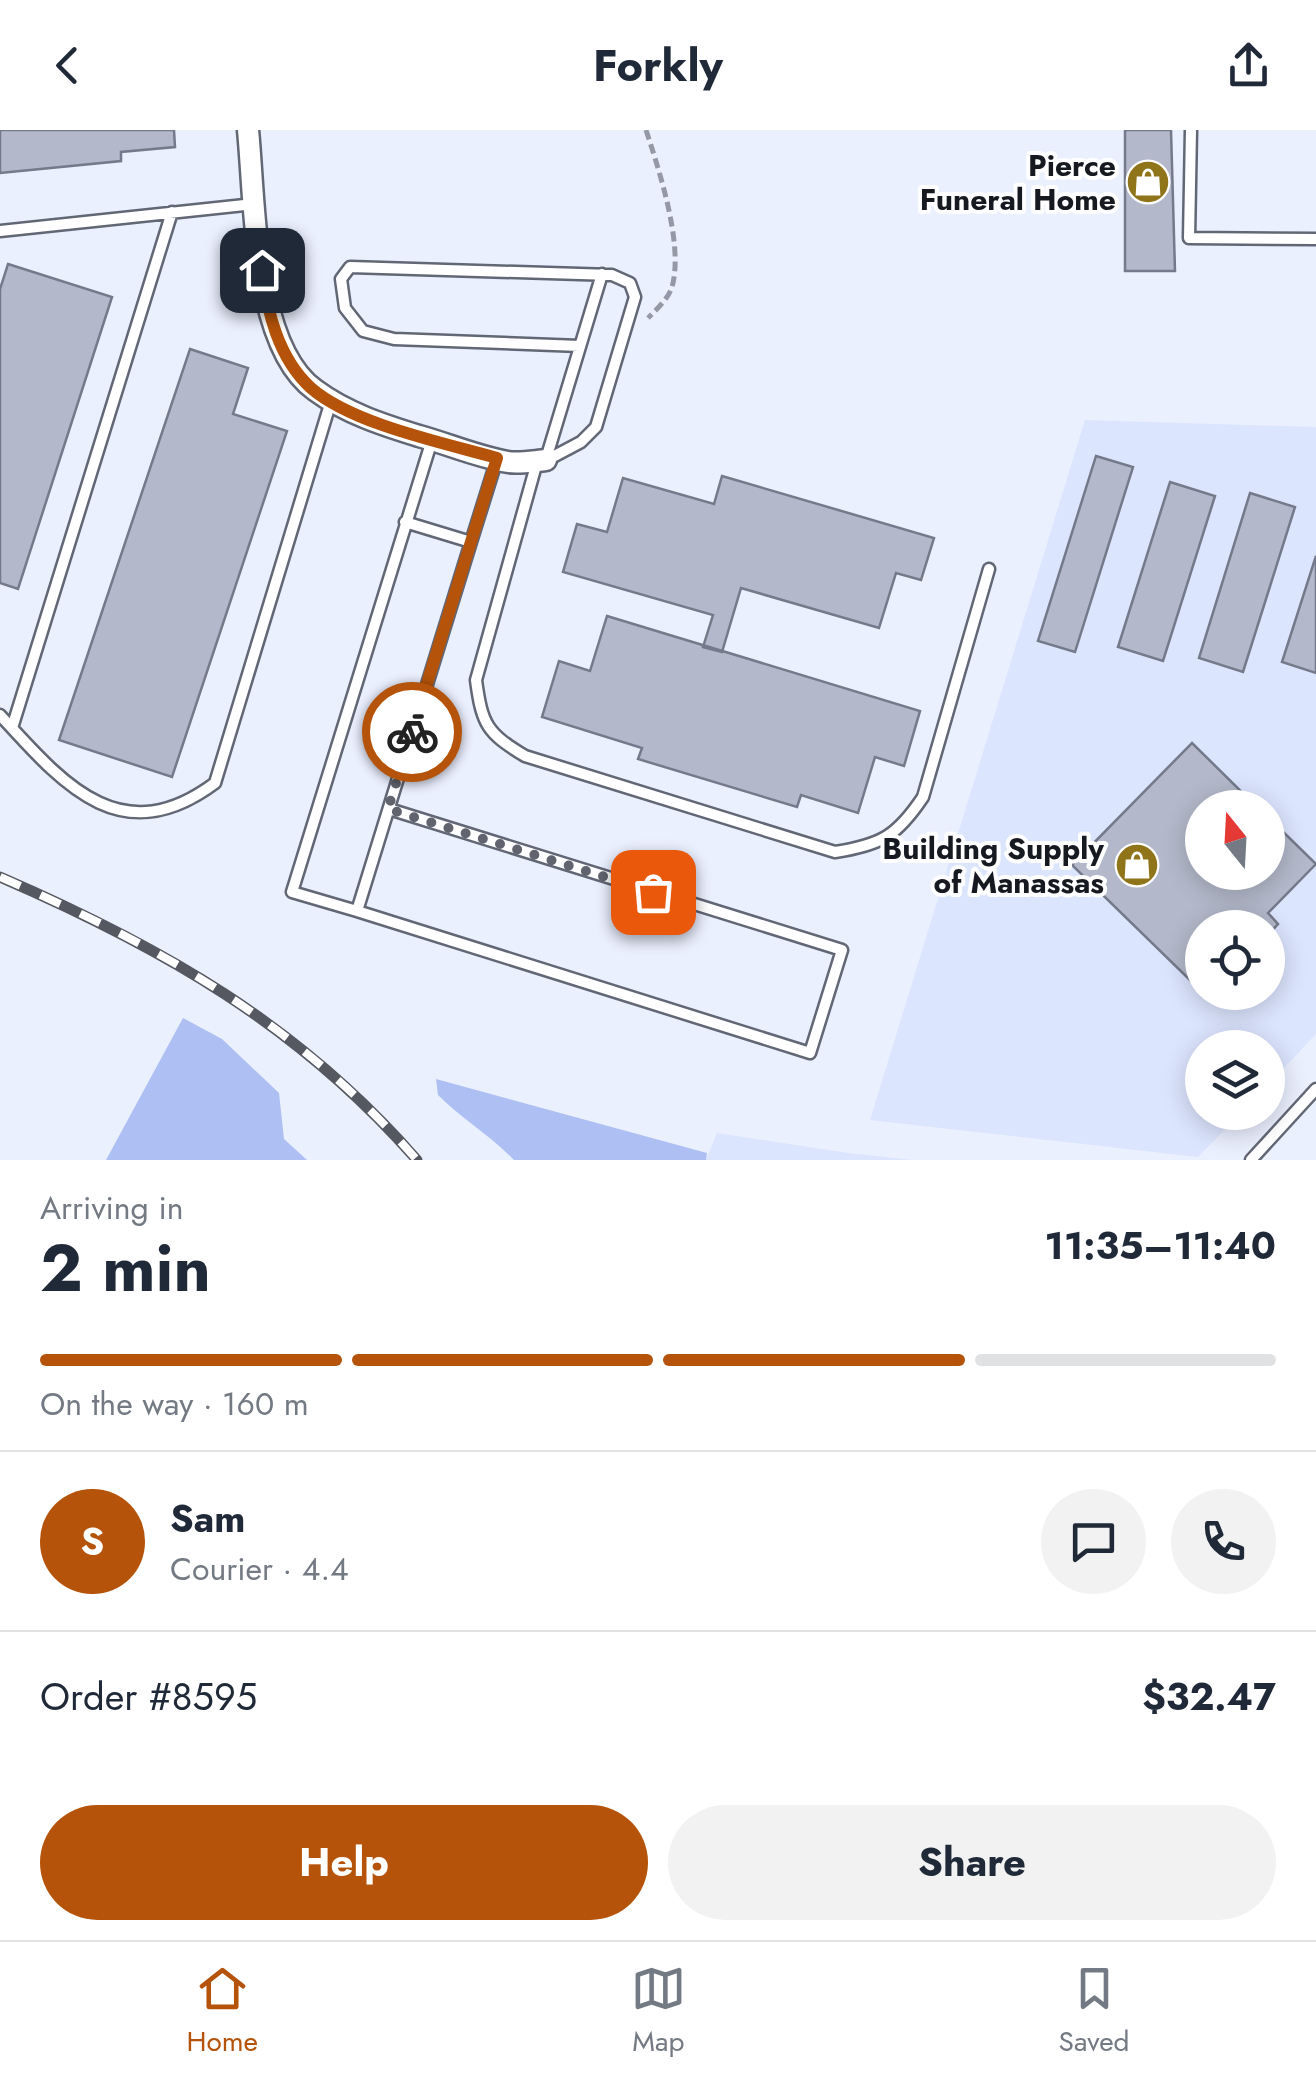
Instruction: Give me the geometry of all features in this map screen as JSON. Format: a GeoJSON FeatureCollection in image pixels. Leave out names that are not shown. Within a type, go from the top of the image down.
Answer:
{"type":"FeatureCollection","features":[{"type":"Feature","properties":{"kind":"street"},"geometry":{"type":"LineString","coordinates":[[248,130],[266,302],[275,334],[311,388],[384,425],[509,462],[542,461]]}},
{"type":"Feature","properties":{"kind":"lane"},"geometry":{"type":"LineString","coordinates":[[1190,130],[1189,238],[1316,239]]}},
{"type":"Feature","properties":{"kind":"lane"},"geometry":{"type":"LineString","coordinates":[[0,232],[255,204]]}},
{"type":"Feature","properties":{"kind":"lane"},"geometry":{"type":"LineString","coordinates":[[12,728],[172,212]]}},
{"type":"Feature","properties":{"kind":"lane"},"geometry":{"type":"LineString","coordinates":[[542,461],[581,442],[596,427],[635,298],[630,283],[602,274],[350,267],[341,279],[345,308],[363,331],[394,339],[580,346]]}},
{"type":"Feature","properties":{"kind":"lane"},"geometry":{"type":"LineString","coordinates":[[602,274],[476,680],[479,707],[493,736],[525,756],[834,852],[867,847],[904,826],[923,797],[988,569]]}},
{"type":"Feature","properties":{"kind":"lane"},"geometry":{"type":"LineString","coordinates":[[0,714],[65,782],[111,810],[146,814],[193,800],[215,784],[331,400]]}},
{"type":"Feature","properties":{"kind":"lane"},"geometry":{"type":"LineString","coordinates":[[388,809],[842,950],[810,1054],[292,892],[432,440]]}},
{"type":"Feature","properties":{"kind":"lane"},"geometry":{"type":"LineString","coordinates":[[357,911],[497,458]]}},
{"type":"Feature","properties":{"kind":"lane"},"geometry":{"type":"LineString","coordinates":[[405,522],[471,542]]}},
{"type":"Feature","properties":{"kind":"lane"},"geometry":{"type":"LineString","coordinates":[[1252,1160],[1316,1090]]}},
{"type":"Feature","properties":{"kind":"path"},"geometry":{"type":"LineString","coordinates":[[646,130],[669,210],[674,264],[672,288],[646,320]]}},
{"type":"Feature","properties":{"kind":"shaded area"},"geometry":{"type":"Polygon","coordinates":[[[1085,420],[1316,427],[1316,1034],[1285,1067],[1285,1030],[1185,1030],[1185,1130],[1224,1130],[1198,1157],[870,1120],[1085,420]]]}},
{"type":"Feature","properties":{"kind":"shaded area"},"geometry":{"type":"Polygon","coordinates":[[[183,1018],[222,1039],[279,1093],[284,1139],[307,1160],[106,1160],[183,1018]]]}},
{"type":"Feature","properties":{"kind":"shaded area"},"geometry":{"type":"Polygon","coordinates":[[[436,1079],[707,1153],[706,1160],[514,1160],[438,1095],[436,1079]]]}},
{"type":"Feature","properties":{"kind":"shaded area"},"geometry":{"type":"Polygon","coordinates":[[[717,1133],[848,1153],[912,1160],[706,1160],[717,1133]]]}},
{"type":"Feature","properties":{"kind":"building"},"geometry":{"type":"Polygon","coordinates":[[[0,130],[174,130],[175,147],[121,152],[121,161],[0,173],[0,130]]]}},
{"type":"Feature","properties":{"kind":"building","name":"Pierce Funeral Home"},"geometry":{"type":"Polygon","coordinates":[[[1125,130],[1171,130],[1175,271],[1125,271],[1125,130]]]}},
{"type":"Feature","properties":{"kind":"building"},"geometry":{"type":"Polygon","coordinates":[[[8,264],[112,297],[18,589],[0,583],[0,289],[8,264]]]}},
{"type":"Feature","properties":{"kind":"building"},"geometry":{"type":"Polygon","coordinates":[[[190,349],[248,368],[233,414],[287,431],[172,777],[59,740],[190,349]]]}},
{"type":"Feature","properties":{"kind":"building"},"geometry":{"type":"Polygon","coordinates":[[[1096,456],[1133,467],[1075,652],[1038,641],[1096,456]]]}},
{"type":"Feature","properties":{"kind":"building"},"geometry":{"type":"Polygon","coordinates":[[[722,476],[934,538],[921,580],[896,573],[879,628],[741,588],[722,652],[703,647],[713,615],[563,572],[577,524],[607,532],[623,478],[714,504],[722,476]]]}},
{"type":"Feature","properties":{"kind":"building"},"geometry":{"type":"Polygon","coordinates":[[[1170,482],[1215,496],[1163,661],[1118,647],[1170,482]]]}},
{"type":"Feature","properties":{"kind":"building"},"geometry":{"type":"Polygon","coordinates":[[[1250,493],[1295,507],[1243,672],[1199,658],[1250,493]]]}},
{"type":"Feature","properties":{"kind":"building"},"geometry":{"type":"Polygon","coordinates":[[[1316,556],[1316,673],[1282,662],[1316,556]]]}},
{"type":"Feature","properties":{"kind":"building"},"geometry":{"type":"Polygon","coordinates":[[[607,616],[920,711],[904,766],[875,757],[858,813],[801,795],[797,807],[638,759],[642,748],[542,717],[559,661],[590,671],[607,616]]]}},
{"type":"Feature","properties":{"kind":"building","name":"Building Supply of Manassas"},"geometry":{"type":"Polygon","coordinates":[[[1192,743],[1240,790],[1185,790],[1185,890],[1285,890],[1285,834],[1316,864],[1271,910],[1185,910],[1185,975],[1072,865],[1192,743]]]}},
{"type":"Feature","properties":{"kind":"railway"},"geometry":{"type":"LineString","coordinates":[[0,877],[117,932],[225,994],[325,1069],[417,1160]]}},
{"type":"Feature","properties":{"kind":"way so far"},"geometry":{"type":"LineString","coordinates":[[412,732],[388,809],[653,892]]}},
{"type":"Feature","properties":{"kind":"place","name":"Pierce Funeral Home"},"geometry":{"type":"Point","coordinates":[1148,182]}},
{"type":"Feature","properties":{"kind":"place","name":"Building Supply of Manassas"},"geometry":{"type":"Point","coordinates":[1137,865]}},
{"type":"Feature","properties":{"kind":"route"},"geometry":{"type":"LineString","coordinates":[[262,270],[275,334],[311,388],[384,425],[497,458],[412,732]]}}]}
